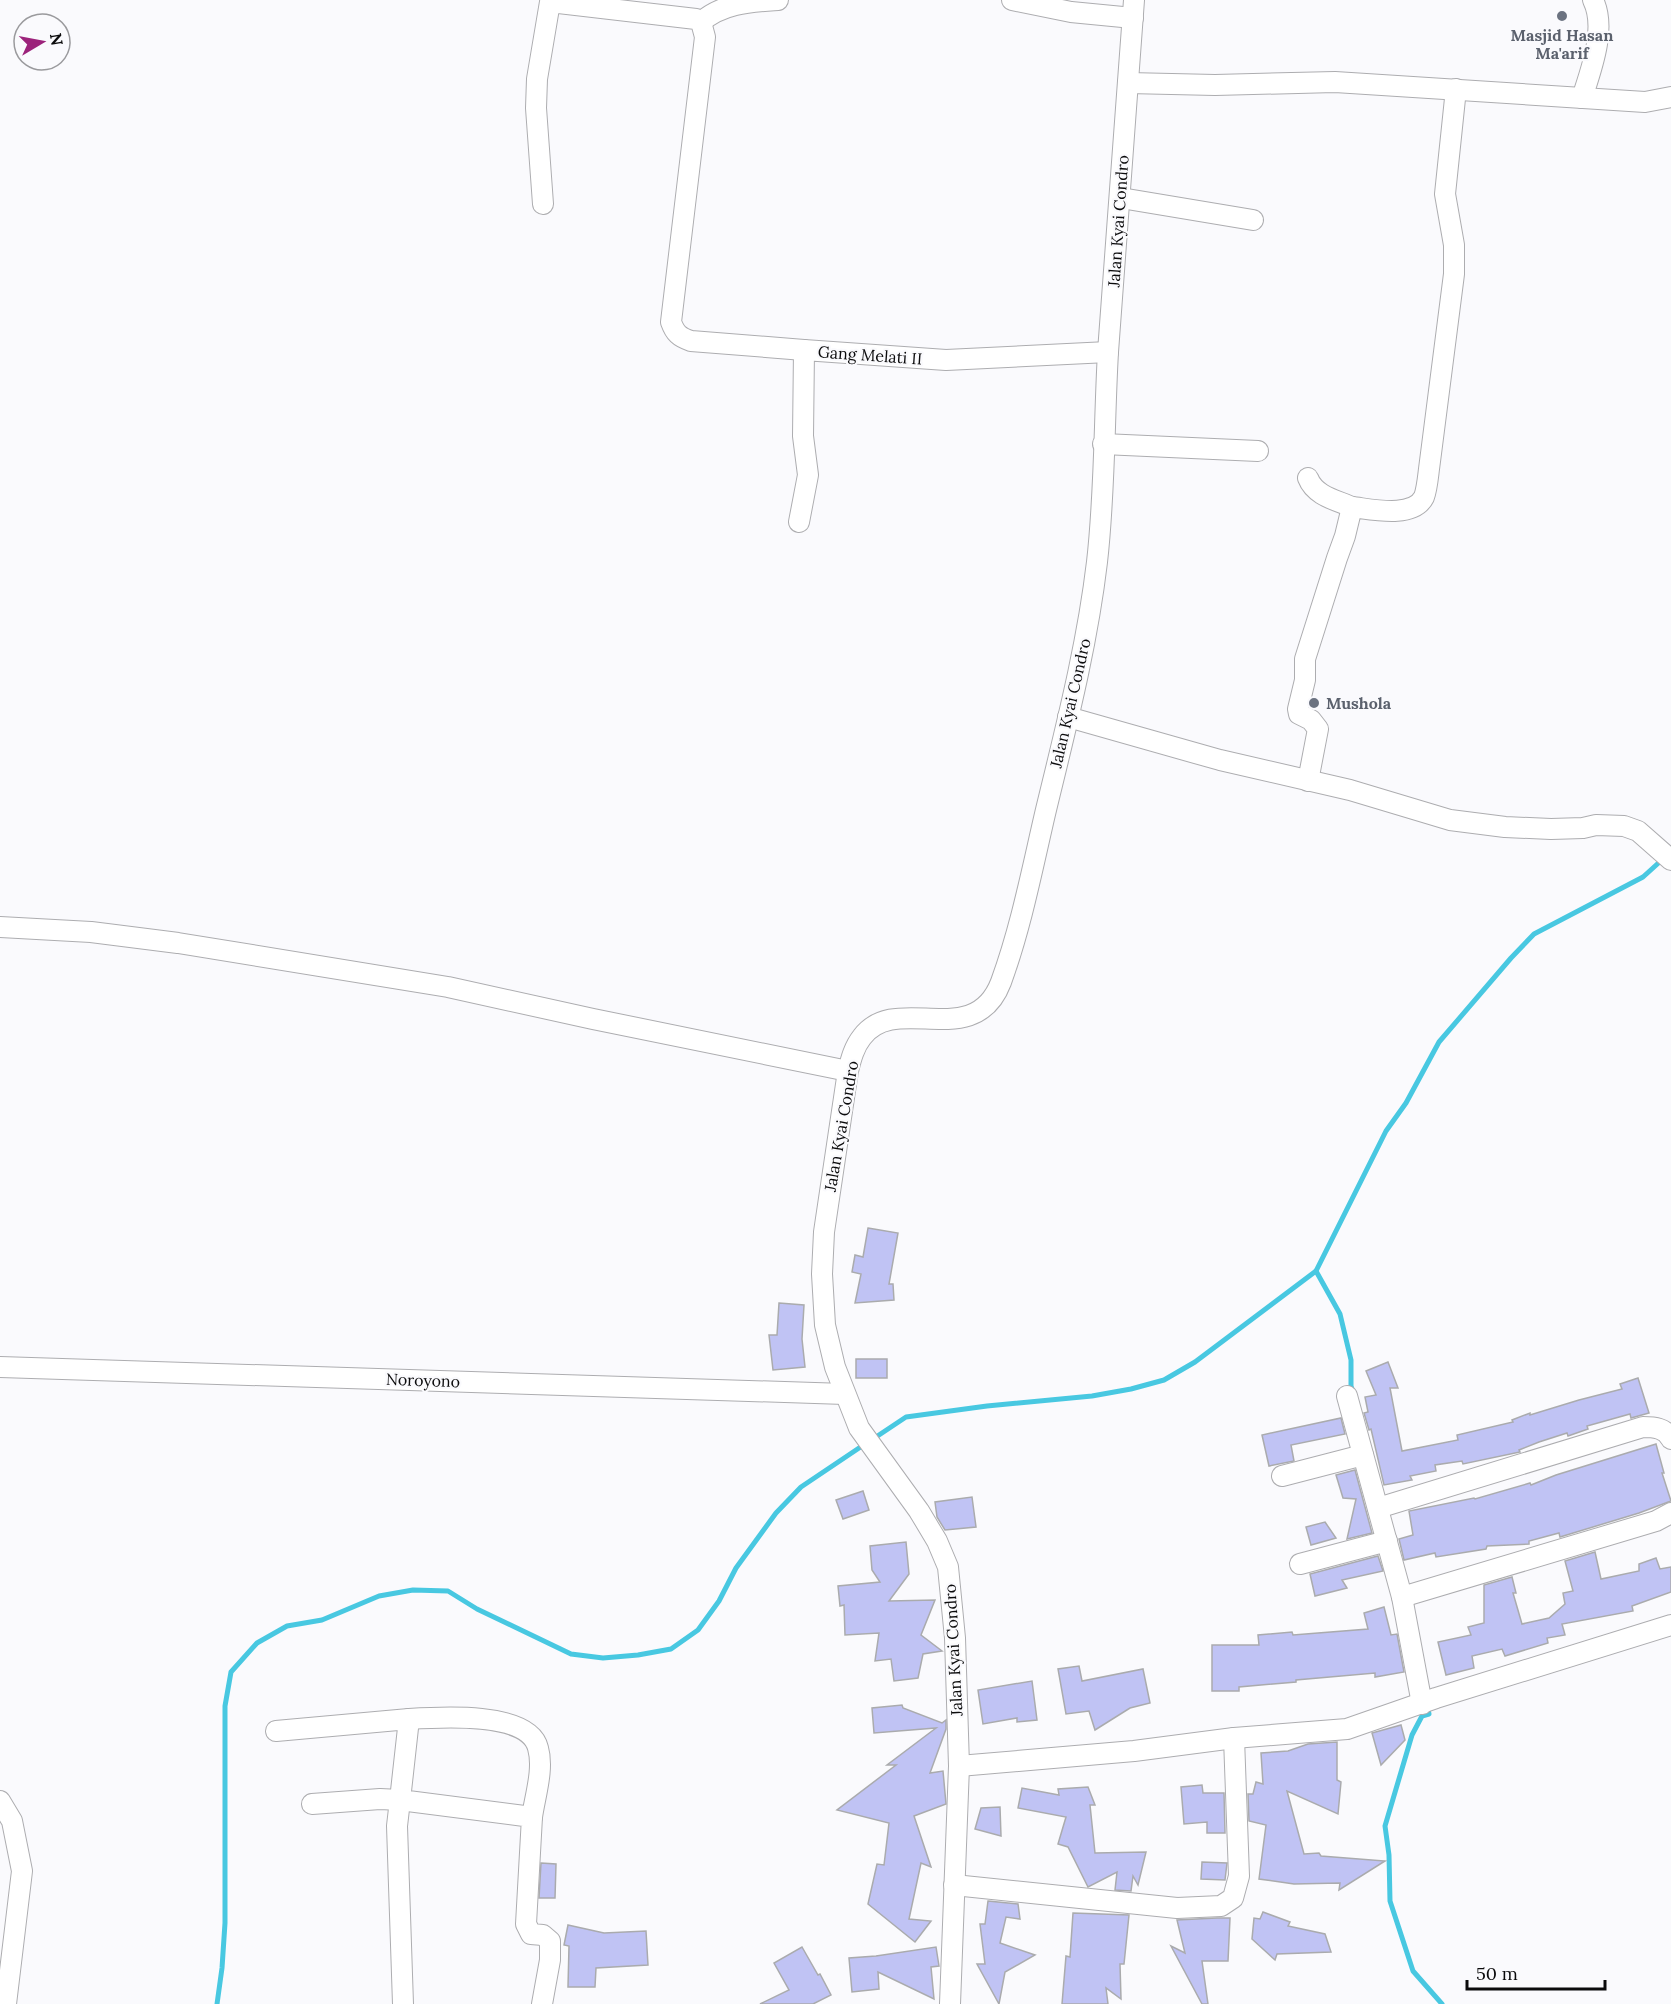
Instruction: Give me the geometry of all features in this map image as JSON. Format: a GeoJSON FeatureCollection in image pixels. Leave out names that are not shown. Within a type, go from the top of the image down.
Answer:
{"type":"FeatureCollection","features":[{"type":"Feature","properties":{"kind":"street"},"geometry":{"type":"LineString","coordinates":[[701,22],[730,6],[778,0]]}},
{"type":"Feature","properties":{"kind":"street"},"geometry":{"type":"LineString","coordinates":[[1012,0],[1071,12],[1134,9]]}},
{"type":"Feature","properties":{"kind":"street"},"geometry":{"type":"LineString","coordinates":[[1582,98],[1590,71],[1599,23],[1599,13],[1593,0]]}},
{"type":"Feature","properties":{"kind":"street"},"geometry":{"type":"LineString","coordinates":[[543,204],[536,108],[539,61],[550,1],[696,19],[701,22],[705,37],[671,322],[674,331],[681,338],[691,341],[804,350]]}},
{"type":"Feature","properties":{"kind":"street","name":"Jalan Kyai Condro"},"geometry":{"type":"LineString","coordinates":[[950,2004],[959,1766],[955,1638],[948,1567],[937,1541],[919,1511],[859,1428],[835,1367],[825,1325],[822,1274],[824,1232],[848,1071],[852,1054],[862,1036],[877,1026],[903,1019],[948,1019],[970,1016],[991,1002],[1000,983],[1026,898],[1079,669],[1098,559],[1108,352],[1134,9]]}},
{"type":"Feature","properties":{"kind":"street"},"geometry":{"type":"LineString","coordinates":[[1128,82],[1215,85],[1335,82],[1456,88],[1527,96],[1645,102],[1671,97]]}},
{"type":"Feature","properties":{"kind":"street"},"geometry":{"type":"LineString","coordinates":[[1308,478],[1312,487],[1318,492],[1352,507],[1401,510],[1412,508],[1424,497],[1430,469],[1454,274],[1455,245],[1445,194],[1456,88]]}},
{"type":"Feature","properties":{"kind":"street"},"geometry":{"type":"LineString","coordinates":[[1121,198],[1253,220]]}},
{"type":"Feature","properties":{"kind":"street","name":"Gang Melati II"},"geometry":{"type":"LineString","coordinates":[[799,522],[808,475],[803,436],[804,350],[946,360],[1108,352]]}},
{"type":"Feature","properties":{"kind":"street"},"geometry":{"type":"LineString","coordinates":[[1103,444],[1258,451]]}},
{"type":"Feature","properties":{"kind":"street"},"geometry":{"type":"LineString","coordinates":[[1308,781],[1318,729],[1311,720],[1299,714],[1298,709],[1305,680],[1305,659],[1345,536],[1352,507]]}},
{"type":"Feature","properties":{"kind":"street"},"geometry":{"type":"LineString","coordinates":[[1068,717],[1220,760],[1350,790],[1450,820],[1505,827],[1551,829],[1583,828],[1596,825],[1624,826],[1638,831],[1671,860]]}},
{"type":"Feature","properties":{"kind":"street"},"geometry":{"type":"LineString","coordinates":[[0,927],[91,933],[178,943],[448,987],[848,1071]]}},
{"type":"Feature","properties":{"kind":"street","name":"Noroyono"},"geometry":{"type":"LineString","coordinates":[[0,1367],[845,1394]]}},
{"type":"Feature","properties":{"kind":"street"},"geometry":{"type":"LineString","coordinates":[[1347,1396],[1363,1455],[1383,1507],[1387,1541],[1410,1595],[1427,1702]]}},
{"type":"Feature","properties":{"kind":"street"},"geometry":{"type":"LineString","coordinates":[[1383,1507],[1643,1427],[1665,1431],[1671,1439]]}},
{"type":"Feature","properties":{"kind":"street"},"geometry":{"type":"LineString","coordinates":[[1282,1476],[1363,1455]]}},
{"type":"Feature","properties":{"kind":"street"},"geometry":{"type":"LineString","coordinates":[[1410,1595],[1656,1521],[1671,1513]]}},
{"type":"Feature","properties":{"kind":"street"},"geometry":{"type":"LineString","coordinates":[[1300,1564],[1387,1541]]}},
{"type":"Feature","properties":{"kind":"street"},"geometry":{"type":"LineString","coordinates":[[959,1766],[1347,1729],[1671,1625]]}},
{"type":"Feature","properties":{"kind":"street"},"geometry":{"type":"LineString","coordinates":[[276,1731],[450,1717],[477,1718],[521,1729],[531,1735],[536,1741],[540,1758],[532,1817],[526,1924],[531,1934],[543,1935],[550,1941],[550,1960],[542,2004]]}},
{"type":"Feature","properties":{"kind":"street"},"geometry":{"type":"LineString","coordinates":[[403,2004],[397,1826],[409,1719]]}},
{"type":"Feature","properties":{"kind":"street"},"geometry":{"type":"LineString","coordinates":[[954,1885],[1177,1908],[1221,1906],[1233,1898],[1239,1876],[1234,1738]]}},
{"type":"Feature","properties":{"kind":"street"},"geometry":{"type":"LineString","coordinates":[[312,1804],[380,1799],[400,1800],[532,1817]]}},
{"type":"Feature","properties":{"kind":"street"},"geometry":{"type":"LineString","coordinates":[[0,1801],[12,1821],[22,1871],[7,1929],[6,2004]]}},
{"type":"Feature","properties":{"kind":"building"},"geometry":{"type":"Polygon","coordinates":[[[868,1228],[898,1233],[889,1284],[893,1284],[894,1300],[855,1303],[861,1274],[852,1272],[855,1255],[863,1257],[868,1228]]]}},
{"type":"Feature","properties":{"kind":"building"},"geometry":{"type":"Polygon","coordinates":[[[779,1303],[804,1305],[802,1339],[805,1367],[773,1370],[769,1335],[777,1335],[779,1303]]]}},
{"type":"Feature","properties":{"kind":"building"},"geometry":{"type":"Polygon","coordinates":[[[856,1359],[887,1359],[887,1378],[856,1378],[856,1359]]]}},
{"type":"Feature","properties":{"kind":"building"},"geometry":{"type":"Polygon","coordinates":[[[1388,1362],[1398,1388],[1390,1388],[1402,1451],[1458,1440],[1457,1435],[1513,1422],[1512,1420],[1530,1413],[1530,1415],[1622,1389],[1620,1384],[1638,1378],[1649,1413],[1631,1418],[1630,1414],[1587,1426],[1588,1429],[1539,1442],[1519,1450],[1520,1452],[1463,1464],[1462,1461],[1435,1465],[1436,1471],[1410,1476],[1412,1480],[1384,1485],[1371,1429],[1369,1430],[1364,1413],[1368,1412],[1365,1397],[1376,1395],[1366,1371],[1388,1362]]]}},
{"type":"Feature","properties":{"kind":"building"},"geometry":{"type":"Polygon","coordinates":[[[1341,1418],[1345,1434],[1291,1445],[1294,1461],[1269,1466],[1262,1435],[1341,1418]]]}},
{"type":"Feature","properties":{"kind":"building"},"geometry":{"type":"Polygon","coordinates":[[[1656,1444],[1671,1501],[1560,1537],[1559,1533],[1529,1541],[1529,1544],[1487,1546],[1486,1549],[1436,1557],[1435,1553],[1404,1560],[1399,1539],[1413,1535],[1409,1511],[1475,1499],[1530,1483],[1531,1485],[1656,1444]]]}},
{"type":"Feature","properties":{"kind":"building"},"geometry":{"type":"Polygon","coordinates":[[[1355,1470],[1372,1533],[1347,1539],[1356,1499],[1343,1498],[1336,1475],[1355,1470]]]}},
{"type":"Feature","properties":{"kind":"building"},"geometry":{"type":"Polygon","coordinates":[[[863,1491],[869,1510],[843,1519],[836,1500],[863,1491]]]}},
{"type":"Feature","properties":{"kind":"building"},"geometry":{"type":"Polygon","coordinates":[[[972,1497],[976,1527],[945,1530],[937,1517],[935,1502],[972,1497]]]}},
{"type":"Feature","properties":{"kind":"building"},"geometry":{"type":"Polygon","coordinates":[[[1325,1522],[1336,1538],[1311,1545],[1306,1527],[1325,1522]]]}},
{"type":"Feature","properties":{"kind":"building"},"geometry":{"type":"Polygon","coordinates":[[[906,1542],[909,1574],[889,1601],[935,1600],[921,1635],[942,1651],[923,1654],[918,1678],[894,1681],[891,1659],[875,1661],[879,1633],[845,1635],[844,1605],[840,1606],[838,1586],[880,1582],[872,1570],[870,1546],[906,1542]]]}},
{"type":"Feature","properties":{"kind":"building"},"geometry":{"type":"Polygon","coordinates":[[[1595,1552],[1601,1579],[1639,1571],[1639,1564],[1656,1558],[1660,1569],[1671,1567],[1671,1592],[1632,1606],[1633,1611],[1562,1624],[1565,1635],[1547,1638],[1548,1643],[1505,1656],[1502,1649],[1472,1656],[1474,1668],[1446,1675],[1438,1642],[1471,1635],[1468,1627],[1484,1623],[1484,1585],[1512,1577],[1516,1593],[1513,1593],[1522,1624],[1549,1618],[1565,1604],[1563,1593],[1573,1591],[1565,1561],[1595,1552]]]}},
{"type":"Feature","properties":{"kind":"building"},"geometry":{"type":"Polygon","coordinates":[[[1378,1556],[1383,1571],[1342,1580],[1347,1588],[1315,1596],[1310,1574],[1378,1556]]]}},
{"type":"Feature","properties":{"kind":"building"},"geometry":{"type":"Polygon","coordinates":[[[1384,1607],[1391,1635],[1397,1634],[1404,1672],[1375,1677],[1375,1673],[1296,1680],[1296,1682],[1239,1687],[1239,1691],[1212,1691],[1212,1645],[1259,1645],[1258,1635],[1292,1632],[1293,1635],[1368,1629],[1364,1613],[1384,1607]]]}},
{"type":"Feature","properties":{"kind":"building"},"geometry":{"type":"Polygon","coordinates":[[[1079,1666],[1082,1681],[1143,1669],[1150,1703],[1130,1708],[1095,1730],[1089,1711],[1066,1714],[1058,1669],[1079,1666]]]}},
{"type":"Feature","properties":{"kind":"building"},"geometry":{"type":"Polygon","coordinates":[[[1032,1681],[1037,1720],[1017,1722],[1017,1718],[983,1724],[978,1690],[1032,1681]]]}},
{"type":"Feature","properties":{"kind":"building"},"geometry":{"type":"Polygon","coordinates":[[[902,1705],[903,1708],[942,1723],[946,1720],[946,1729],[930,1773],[943,1771],[946,1804],[914,1816],[931,1867],[921,1863],[909,1919],[931,1921],[915,1942],[868,1904],[877,1864],[884,1865],[889,1823],[837,1810],[896,1765],[887,1765],[936,1728],[874,1733],[872,1708],[902,1705]]]}},
{"type":"Feature","properties":{"kind":"building"},"geometry":{"type":"Polygon","coordinates":[[[1401,1725],[1405,1740],[1381,1765],[1372,1733],[1401,1725]]]}},
{"type":"Feature","properties":{"kind":"building"},"geometry":{"type":"Polygon","coordinates":[[[1337,1742],[1337,1780],[1341,1782],[1338,1814],[1287,1791],[1304,1854],[1319,1853],[1321,1856],[1385,1861],[1339,1890],[1340,1883],[1294,1884],[1259,1879],[1266,1825],[1249,1821],[1248,1794],[1253,1794],[1256,1782],[1263,1784],[1261,1753],[1288,1751],[1308,1744],[1337,1742]]]}},
{"type":"Feature","properties":{"kind":"building"},"geometry":{"type":"Polygon","coordinates":[[[1202,1785],[1203,1793],[1224,1793],[1225,1833],[1207,1833],[1207,1822],[1184,1824],[1181,1787],[1202,1785]]]}},
{"type":"Feature","properties":{"kind":"building"},"geometry":{"type":"Polygon","coordinates":[[[1088,1787],[1095,1805],[1090,1805],[1095,1853],[1146,1852],[1138,1885],[1133,1876],[1131,1891],[1115,1890],[1117,1872],[1088,1887],[1068,1847],[1058,1844],[1066,1817],[1018,1808],[1022,1788],[1059,1795],[1058,1789],[1088,1787]]]}},
{"type":"Feature","properties":{"kind":"building"},"geometry":{"type":"Polygon","coordinates":[[[1000,1807],[1001,1836],[975,1829],[981,1808],[1000,1807]]]}},
{"type":"Feature","properties":{"kind":"building"},"geometry":{"type":"Polygon","coordinates":[[[1202,1862],[1227,1863],[1225,1880],[1201,1879],[1202,1862]]]}},
{"type":"Feature","properties":{"kind":"building"},"geometry":{"type":"Polygon","coordinates":[[[541,1863],[556,1864],[555,1898],[539,1898],[541,1863]]]}},
{"type":"Feature","properties":{"kind":"building"},"geometry":{"type":"Polygon","coordinates":[[[988,1901],[1018,1904],[1020,1919],[1006,1917],[1000,1943],[1035,1955],[1005,1972],[999,2004],[977,1964],[985,1964],[980,1924],[985,1924],[988,1901]]]}},
{"type":"Feature","properties":{"kind":"building"},"geometry":{"type":"Polygon","coordinates":[[[1263,1912],[1290,1922],[1288,1926],[1325,1934],[1331,1952],[1277,1954],[1275,1960],[1252,1939],[1254,1918],[1260,1919],[1263,1912]]]}},
{"type":"Feature","properties":{"kind":"building"},"geometry":{"type":"Polygon","coordinates":[[[1073,1913],[1129,1915],[1124,1964],[1120,1964],[1121,1999],[1106,1988],[1108,2004],[1062,2004],[1066,1956],[1070,1957],[1073,1913]]]}},
{"type":"Feature","properties":{"kind":"building"},"geometry":{"type":"Polygon","coordinates":[[[1230,1918],[1228,1961],[1202,1961],[1208,2004],[1202,2004],[1171,1946],[1185,1953],[1177,1920],[1230,1918]]]}},
{"type":"Feature","properties":{"kind":"building"},"geometry":{"type":"Polygon","coordinates":[[[568,1925],[604,1933],[646,1931],[648,1965],[596,1968],[595,1987],[568,1987],[569,1946],[564,1945],[568,1925]]]}},
{"type":"Feature","properties":{"kind":"building"},"geometry":{"type":"Polygon","coordinates":[[[802,1947],[831,1995],[813,2004],[760,2004],[789,1990],[774,1963],[802,1947]]]}},
{"type":"Feature","properties":{"kind":"building"},"geometry":{"type":"Polygon","coordinates":[[[936,1947],[939,1966],[931,1967],[934,1999],[878,1972],[879,1989],[852,1992],[849,1958],[936,1947]]]}},
{"type":"Feature","properties":{"kind":"waterway"},"geometry":{"type":"LineString","coordinates":[[873,1439],[906,1417],[987,1406],[1092,1396],[1131,1389],[1164,1380],[1195,1362],[1316,1271],[1386,1131],[1406,1103],[1439,1042],[1511,958],[1534,934],[1643,877],[1664,858]]}},
{"type":"Feature","properties":{"kind":"waterway"},"geometry":{"type":"LineString","coordinates":[[1316,1271],[1340,1314],[1351,1360],[1351,1386],[1354,1395]]}},
{"type":"Feature","properties":{"kind":"waterway"},"geometry":{"type":"LineString","coordinates":[[217,2004],[225,1923],[225,1706],[231,1672],[257,1643],[287,1626],[322,1620],[379,1596],[413,1590],[448,1591],[477,1609],[571,1654],[603,1658],[671,1649],[698,1630],[719,1601],[736,1568],[776,1513],[801,1487],[865,1444]]}},
{"type":"Feature","properties":{"kind":"waterway"},"geometry":{"type":"LineString","coordinates":[[1427,1704],[1429,1714],[1422,1716],[1412,1735],[1385,1826],[1389,1855],[1390,1901],[1413,1971],[1442,2004]]}},
{"type":"Feature","properties":{"kind":"place","name":"Masjid Hasan Ma'arif"},"geometry":{"type":"Point","coordinates":[1562,16]}},
{"type":"Feature","properties":{"kind":"place","name":"Mushola"},"geometry":{"type":"Point","coordinates":[1314,703]}}]}
